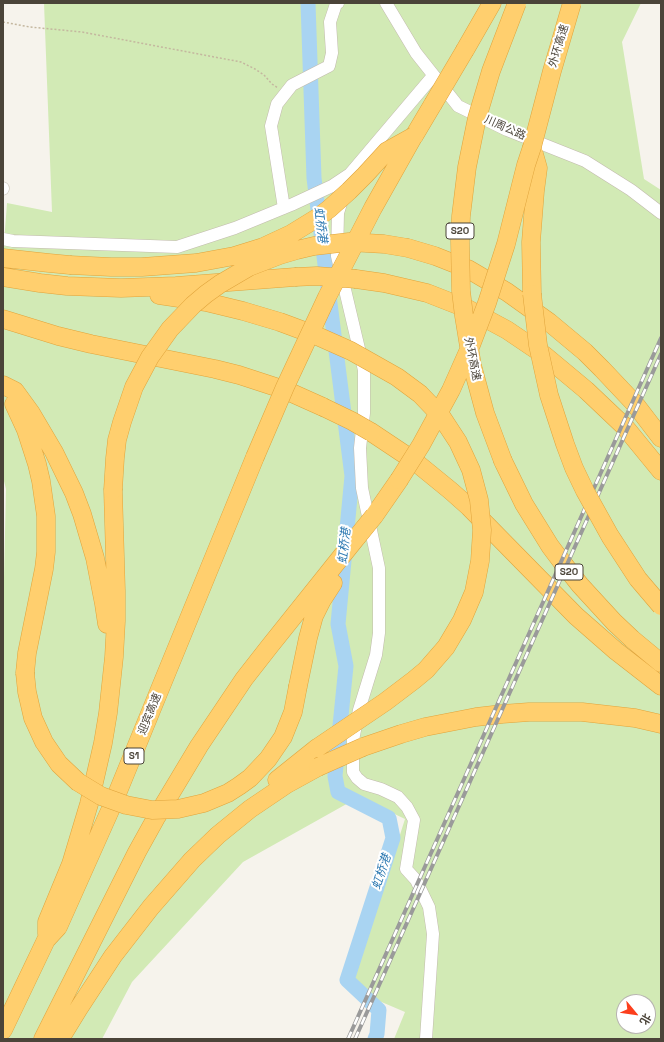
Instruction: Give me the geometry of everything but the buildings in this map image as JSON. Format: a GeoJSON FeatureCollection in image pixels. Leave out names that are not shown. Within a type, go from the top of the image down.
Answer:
{"type":"FeatureCollection","features":[{"type":"Feature","properties":{"kind":"highway","name":"迎宾高速"},"geometry":{"type":"LineString","coordinates":[[3,1030],[46,940],[58,927],[112,806],[254,457],[327,297],[373,208],[492,3]]}},
{"type":"Feature","properties":{"kind":"highway","name":"外环高速"},"geometry":{"type":"LineString","coordinates":[[517,3],[491,71],[476,124],[465,179],[460,241],[461,291],[472,365],[485,413],[503,461],[524,504],[550,546],[580,586],[614,622],[661,663]]}},
{"type":"Feature","properties":{"kind":"highway","name":"外环高速"},"geometry":{"type":"LineString","coordinates":[[357,537],[374,516],[421,445],[451,390],[464,362],[497,274],[572,3]]}},
{"type":"Feature","properties":{"kind":"highway"},"geometry":{"type":"LineString","coordinates":[[3,258],[49,264],[142,267],[196,263],[234,256],[263,247],[291,234],[317,218],[350,191],[387,151],[414,136]]}},
{"type":"Feature","properties":{"kind":"highway"},"geometry":{"type":"LineString","coordinates":[[532,148],[538,168],[531,242],[532,294],[538,345],[549,395],[558,426],[574,468],[597,514],[624,558],[661,606]]}},
{"type":"Feature","properties":{"kind":"highway"},"geometry":{"type":"LineString","coordinates":[[46,940],[47,922],[71,864],[89,804],[97,774],[108,713],[114,658],[116,621],[113,490],[115,458],[122,422],[127,404],[139,376],[150,357],[170,329],[206,294],[225,281],[264,260],[314,246],[349,242],[384,244],[408,248],[435,256],[468,269],[507,292],[549,322],[585,352],[608,374],[661,438]]}},
{"type":"Feature","properties":{"kind":"highway"},"geometry":{"type":"LineString","coordinates":[[3,277],[67,286],[141,288],[317,276],[356,279],[391,284],[427,294],[468,309],[507,330],[544,355],[586,390],[625,428],[661,471]]}},
{"type":"Feature","properties":{"kind":"highway"},"geometry":{"type":"LineString","coordinates":[[141,288],[153,295],[199,301],[243,311],[315,334],[356,354],[397,377],[420,394],[441,416],[458,442],[471,470],[479,500],[482,530],[480,561],[474,592],[462,620],[446,647],[426,670],[402,690],[317,748],[262,791],[256,804]]}},
{"type":"Feature","properties":{"kind":"highway"},"geometry":{"type":"LineString","coordinates":[[3,319],[58,336],[91,344],[239,375],[285,390],[352,421],[413,460],[451,490],[576,616],[616,651],[661,686]]}},
{"type":"Feature","properties":{"kind":"highway"},"geometry":{"type":"LineString","coordinates":[[3,386],[15,391],[31,413],[54,452],[74,493],[96,558],[104,604],[108,644],[114,658]]}},
{"type":"Feature","properties":{"kind":"highway"},"geometry":{"type":"LineString","coordinates":[[3,386],[19,414],[32,447],[41,481],[46,516],[46,552],[44,570],[27,653],[25,673],[26,692],[29,706],[35,724],[51,753],[68,773],[101,796],[138,808],[152,810],[178,809],[204,803],[216,798],[239,786],[260,769],[283,736],[293,712],[314,616],[327,590],[355,552],[357,537]]}},
{"type":"Feature","properties":{"kind":"highway"},"geometry":{"type":"LineString","coordinates":[[43,1039],[157,816],[199,746],[234,694],[269,647],[357,537]]}},
{"type":"Feature","properties":{"kind":"highway"},"geometry":{"type":"LineString","coordinates":[[60,1039],[100,975],[132,931],[180,874],[205,848],[256,804],[287,784],[318,767],[389,737],[425,727],[469,718],[529,712],[582,712],[661,724]]}},
{"type":"Feature","properties":{"kind":"street"},"geometry":{"type":"LineString","coordinates":[[288,207],[271,126],[277,104],[291,86],[329,66],[332,53],[330,22],[336,4],[338,3]]}},
{"type":"Feature","properties":{"kind":"street","name":"川周公路"},"geometry":{"type":"LineString","coordinates":[[386,3],[416,53],[458,106],[507,130],[585,161],[631,190],[661,213]]}},
{"type":"Feature","properties":{"kind":"street"},"geometry":{"type":"LineString","coordinates":[[3,239],[13,241],[177,246],[236,228],[288,207],[332,186],[350,174],[434,76]]}},
{"type":"Feature","properties":{"kind":"street"},"geometry":{"type":"LineString","coordinates":[[350,174],[338,213],[337,256],[364,370],[364,413],[360,448],[362,488],[379,568],[379,633],[376,655],[359,710],[353,740],[353,772],[364,784],[382,788],[398,797],[407,807],[414,820],[406,869],[416,880],[429,907],[433,934],[426,1039]]}},
{"type":"Feature","properties":{"kind":"path"},"geometry":{"type":"LineString","coordinates":[[3,22],[30,27],[82,32],[241,62],[264,75],[272,84],[280,88],[291,86]]}},
{"type":"Feature","properties":{"kind":"green space"},"geometry":{"type":"Polygon","coordinates":[[[44,3],[641,3],[622,42],[644,179],[661,190],[661,1039],[394,1039],[405,1012],[351,989],[405,819],[359,797],[243,862],[132,982],[102,1039],[3,1039],[3,622],[6,489],[3,477],[3,243],[7,203],[52,212],[44,3]]]}},
{"type":"Feature","properties":{"kind":"waterway","name":"虹桥港"},"geometry":{"type":"LineString","coordinates":[[308,3],[314,178],[352,476],[338,624],[346,666],[335,776],[338,792],[389,818],[393,838],[347,980],[379,1010],[377,1034],[375,1039]]}},
{"type":"Feature","properties":{"kind":"railway"},"geometry":{"type":"LineString","coordinates":[[348,1039],[661,338]]}},
{"type":"Feature","properties":{"kind":"railway"},"geometry":{"type":"LineString","coordinates":[[355,1039],[661,354]]}}]}
